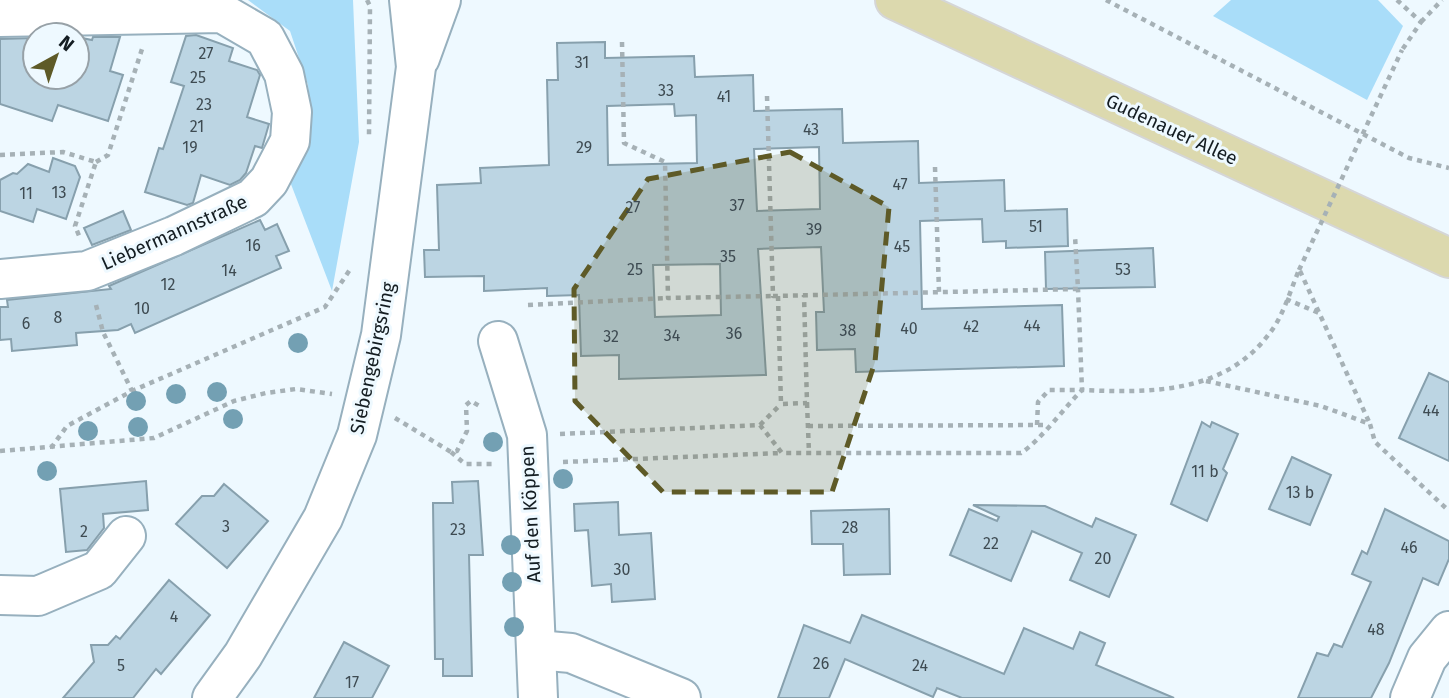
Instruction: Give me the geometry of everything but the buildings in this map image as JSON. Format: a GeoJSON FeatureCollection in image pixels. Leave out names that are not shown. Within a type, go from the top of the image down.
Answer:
{"type":"FeatureCollection","features":[{"type":"Feature","properties":{"kind":"main road","name":"Gudenauer Allee"},"geometry":{"type":"LineString","coordinates":[[895,0],[1449,258]]}},
{"type":"Feature","properties":{"kind":"street","name":"Siebengebirgsring"},"geometry":{"type":"LineString","coordinates":[[409,0],[416,67]]}},
{"type":"Feature","properties":{"kind":"street","name":"Siebengebirgsring"},"geometry":{"type":"LineString","coordinates":[[212,698],[243,655],[316,530],[356,435],[381,335],[416,67],[441,0]]}},
{"type":"Feature","properties":{"kind":"street","name":"Liebermannstraße"},"geometry":{"type":"LineString","coordinates":[[0,17],[222,13],[265,38],[284,74],[292,112],[290,141],[269,181],[253,198],[174,236],[90,269],[0,279]]}},
{"type":"Feature","properties":{"kind":"street","name":"Auf den Köppen"},"geometry":{"type":"LineString","coordinates":[[498,341],[516,454],[537,650],[538,698]]}},
{"type":"Feature","properties":{"kind":"street"},"geometry":{"type":"LineString","coordinates":[[0,595],[37,596],[99,570],[126,536]]}},
{"type":"Feature","properties":{"kind":"street"},"geometry":{"type":"LineString","coordinates":[[1410,698],[1427,658],[1449,631]]}},
{"type":"Feature","properties":{"kind":"street"},"geometry":{"type":"LineString","coordinates":[[537,650],[571,653],[681,698]]}},
{"type":"Feature","properties":{"kind":"path"},"geometry":{"type":"LineString","coordinates":[[367,0],[370,6],[369,141]]}},
{"type":"Feature","properties":{"kind":"path"},"geometry":{"type":"LineString","coordinates":[[1106,0],[1409,158],[1449,168]]}},
{"type":"Feature","properties":{"kind":"path"},"geometry":{"type":"LineString","coordinates":[[1397,0],[1421,22]]}},
{"type":"Feature","properties":{"kind":"path"},"geometry":{"type":"LineString","coordinates":[[1206,382],[1250,355],[1271,332],[1402,50],[1421,22],[1442,0]]}},
{"type":"Feature","properties":{"kind":"path","name":"Liebermannstraße"},"geometry":{"type":"LineString","coordinates":[[90,269],[75,226],[96,162],[108,155],[152,14]]}},
{"type":"Feature","properties":{"kind":"path"},"geometry":{"type":"LineString","coordinates":[[622,42],[624,143],[665,162],[668,298]]}},
{"type":"Feature","properties":{"kind":"path"},"geometry":{"type":"LineString","coordinates":[[767,96],[781,404]]}},
{"type":"Feature","properties":{"kind":"path"},"geometry":{"type":"LineString","coordinates":[[0,156],[63,152],[96,162]]}},
{"type":"Feature","properties":{"kind":"path"},"geometry":{"type":"LineString","coordinates":[[935,167],[939,292]]}},
{"type":"Feature","properties":{"kind":"path"},"geometry":{"type":"LineString","coordinates":[[516,454],[1021,453],[1034,444],[1047,425],[1082,390],[1075,236]]}},
{"type":"Feature","properties":{"kind":"path"},"geometry":{"type":"LineString","coordinates":[[51,447],[67,426],[132,391],[325,307],[351,274],[352,261]]}},
{"type":"Feature","properties":{"kind":"path"},"geometry":{"type":"LineString","coordinates":[[90,269],[103,332],[132,391]]}},
{"type":"Feature","properties":{"kind":"path"},"geometry":{"type":"LineString","coordinates":[[1299,271],[1376,442],[1449,511]]}},
{"type":"Feature","properties":{"kind":"path"},"geometry":{"type":"LineString","coordinates":[[528,305],[668,298],[1078,289]]}},
{"type":"Feature","properties":{"kind":"path"},"geometry":{"type":"LineString","coordinates":[[804,295],[809,453]]}},
{"type":"Feature","properties":{"kind":"path"},"geometry":{"type":"LineString","coordinates":[[1286,299],[1320,314]]}},
{"type":"Feature","properties":{"kind":"path"},"geometry":{"type":"LineString","coordinates":[[1037,425],[1038,402],[1049,390],[1146,392],[1206,382],[1321,406],[1370,424]]}},
{"type":"Feature","properties":{"kind":"path"},"geometry":{"type":"LineString","coordinates":[[0,451],[154,438],[234,401],[266,393],[296,389],[337,395]]}},
{"type":"Feature","properties":{"kind":"path"},"geometry":{"type":"LineString","coordinates":[[451,452],[457,451],[467,430],[466,405],[471,401],[488,415]]}},
{"type":"Feature","properties":{"kind":"path"},"geometry":{"type":"LineString","coordinates":[[388,414],[451,452],[465,464],[516,454],[760,425],[781,404],[807,403]]}},
{"type":"Feature","properties":{"kind":"path"},"geometry":{"type":"LineString","coordinates":[[760,425],[782,453]]}},
{"type":"Feature","properties":{"kind":"path"},"geometry":{"type":"LineString","coordinates":[[808,426],[1047,425]]}},
{"type":"Feature","properties":{"kind":"highlighted area"},"geometry":{"type":"Polygon","coordinates":[[[790,152],[889,207],[875,362],[832,492],[663,492],[575,401],[574,289],[648,179],[790,152]]]}},
{"type":"Feature","properties":{"kind":"shaded area"},"geometry":{"type":"Polygon","coordinates":[[[248,0],[353,0],[359,142],[332,291],[289,179],[311,133],[308,85],[290,31],[248,0]]]}},
{"type":"Feature","properties":{"kind":"shaded area"},"geometry":{"type":"Polygon","coordinates":[[[1231,0],[1378,0],[1403,26],[1367,100],[1213,16],[1231,0]]]}}]}
